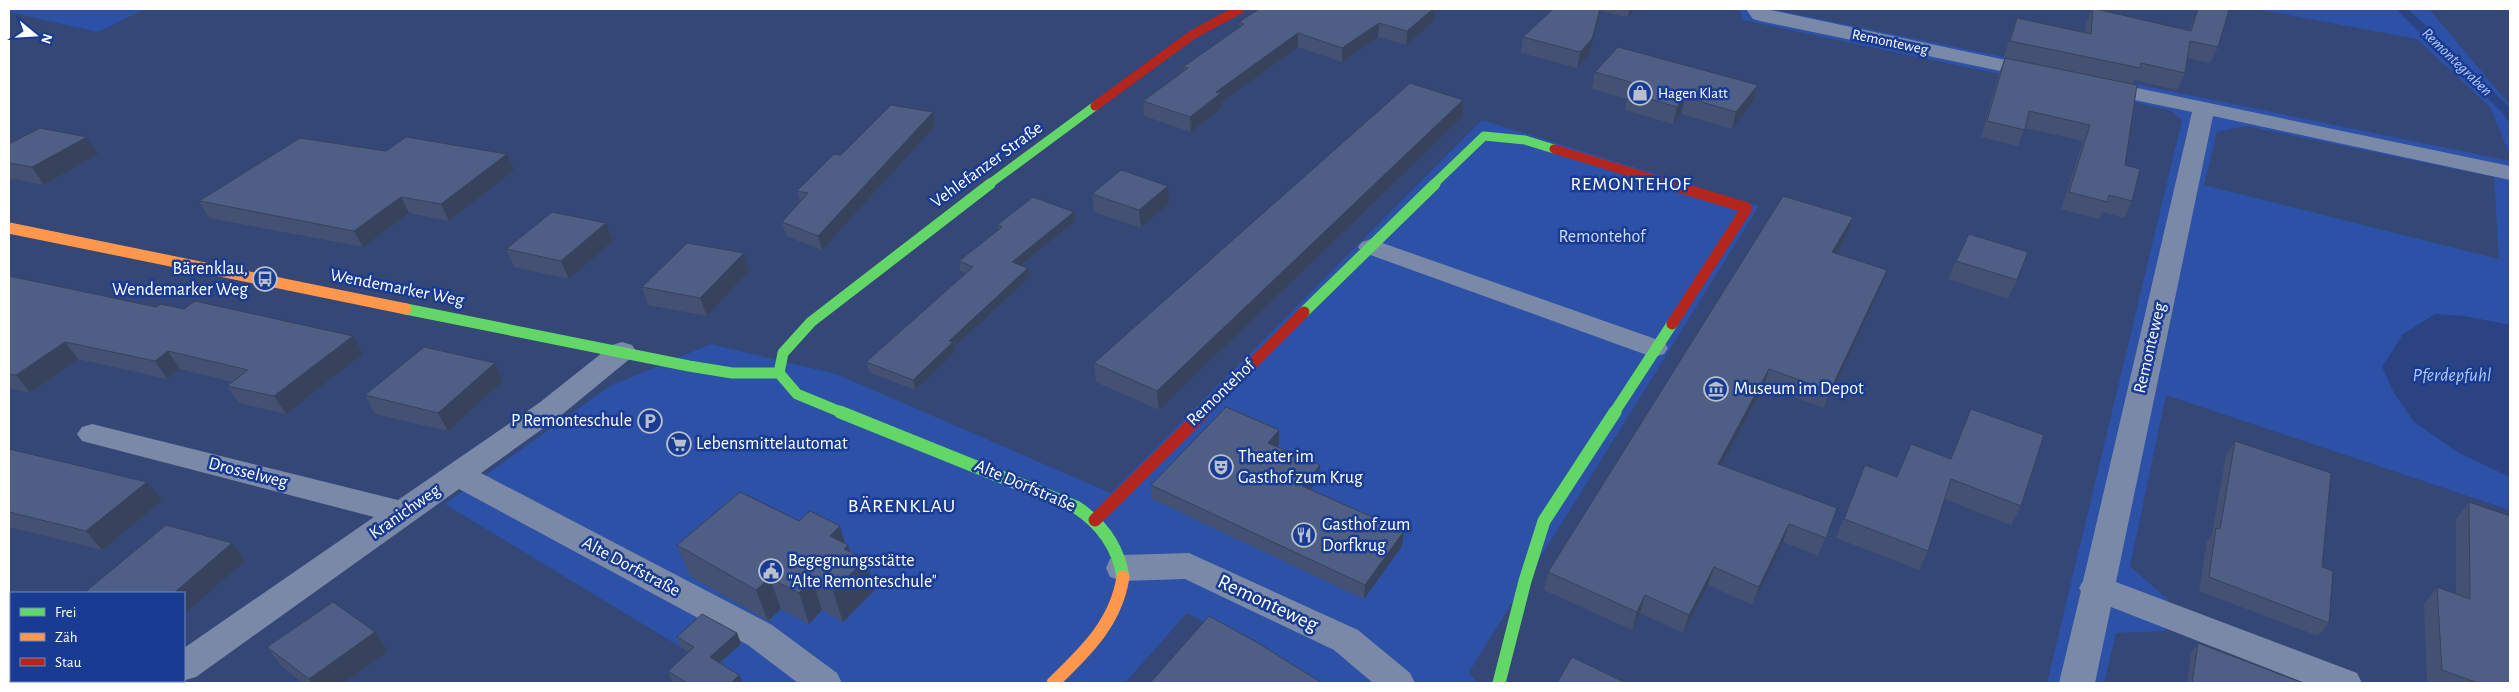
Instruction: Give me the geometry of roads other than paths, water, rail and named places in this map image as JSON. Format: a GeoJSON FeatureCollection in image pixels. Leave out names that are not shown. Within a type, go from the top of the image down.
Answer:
{"type":"FeatureCollection","features":[{"type":"Feature","properties":{"kind":"street","name":"Vehlefanzer Straße"},"geometry":{"type":"LineString","coordinates":[[779,373],[783,353],[811,322],[934,226],[1192,35],[1240,9]]}},
{"type":"Feature","properties":{"kind":"street","name":"Remonteweg"},"geometry":{"type":"LineString","coordinates":[[1756,9],[1760,15],[2510,173]]}},
{"type":"Feature","properties":{"kind":"street","name":"Remonteweg"},"geometry":{"type":"LineString","coordinates":[[2077,683],[2096,588],[2204,108]]}},
{"type":"Feature","properties":{"kind":"street","name":"Remontehof"},"geometry":{"type":"LineString","coordinates":[[1095,520],[1173,440],[1484,136],[1525,140],[1747,208],[1654,348],[1544,521],[1528,563],[1521,604],[1499,683]]}},
{"type":"Feature","properties":{"kind":"street","name":"Wendemarker Weg"},"geometry":{"type":"LineString","coordinates":[[9,228],[732,373],[779,373]]}},
{"type":"Feature","properties":{"kind":"street"},"geometry":{"type":"LineString","coordinates":[[1370,247],[1654,348]]}},
{"type":"Feature","properties":{"kind":"street","name":"Kranichweg"},"geometry":{"type":"LineString","coordinates":[[185,666],[549,410],[622,352]]}},
{"type":"Feature","properties":{"kind":"street","name":"Alte Dorfstraße"},"geometry":{"type":"LineString","coordinates":[[779,373],[797,394],[988,470],[1081,510],[1095,520],[1114,545],[1122,568],[1120,597],[1105,628],[1053,683]]}},
{"type":"Feature","properties":{"kind":"street","name":"Drosselweg"},"geometry":{"type":"LineString","coordinates":[[92,434],[403,513]]}},
{"type":"Feature","properties":{"kind":"street","name":"Alte Dorfstraße"},"geometry":{"type":"LineString","coordinates":[[457,474],[760,635],[824,683]]}},
{"type":"Feature","properties":{"kind":"street","name":"Remonteweg"},"geometry":{"type":"LineString","coordinates":[[1122,568],[1189,566],[1346,640],[1397,683]]}},
{"type":"Feature","properties":{"kind":"street"},"geometry":{"type":"LineString","coordinates":[[2096,588],[2344,683]]}},
{"type":"Feature","properties":{"kind":"water","name":"Pferdepfuhl"},"geometry":{"type":"Polygon","coordinates":[[[2435,314],[2462,316],[2510,325],[2510,477],[2457,452],[2414,422],[2394,393],[2382,367],[2403,334],[2435,314]]]}},
{"type":"Feature","properties":{"kind":"waterway","name":"Remontegraben"},"geometry":{"type":"LineString","coordinates":[[2402,9],[2506,110],[2510,117]]}},
{"type":"Feature","properties":{"kind":"place","name":"Hagen Klatt"},"geometry":{"type":"Point","coordinates":[1640,93]}},
{"type":"Feature","properties":{"kind":"place","name":"Bärenklau, Wendemarker Weg"},"geometry":{"type":"Point","coordinates":[265,279]}},
{"type":"Feature","properties":{"kind":"place","name":"Museum im Depot"},"geometry":{"type":"Point","coordinates":[1716,389]}},
{"type":"Feature","properties":{"kind":"place","name":"P Remonteschule"},"geometry":{"type":"Point","coordinates":[650,421]}},
{"type":"Feature","properties":{"kind":"place","name":"Lebensmittelautomat"},"geometry":{"type":"Point","coordinates":[679,444]}},
{"type":"Feature","properties":{"kind":"place","name":"Theater im Gasthof zum Krug"},"geometry":{"type":"Point","coordinates":[1221,467]}},
{"type":"Feature","properties":{"kind":"place","name":"Gasthof zum Dorfkrug"},"geometry":{"type":"Point","coordinates":[1304,535]}},
{"type":"Feature","properties":{"kind":"place","name":"Begegnungsstätte \"Alte Remonteschule\""},"geometry":{"type":"Point","coordinates":[771,571]}},
{"type":"Feature","properties":{"kind":"district","name":"REMONTEHOF"},"geometry":{"type":"Point","coordinates":[1631,184]}},
{"type":"Feature","properties":{"kind":"district","name":"BÄRENKLAU"},"geometry":{"type":"Point","coordinates":[902,506]}}]}
